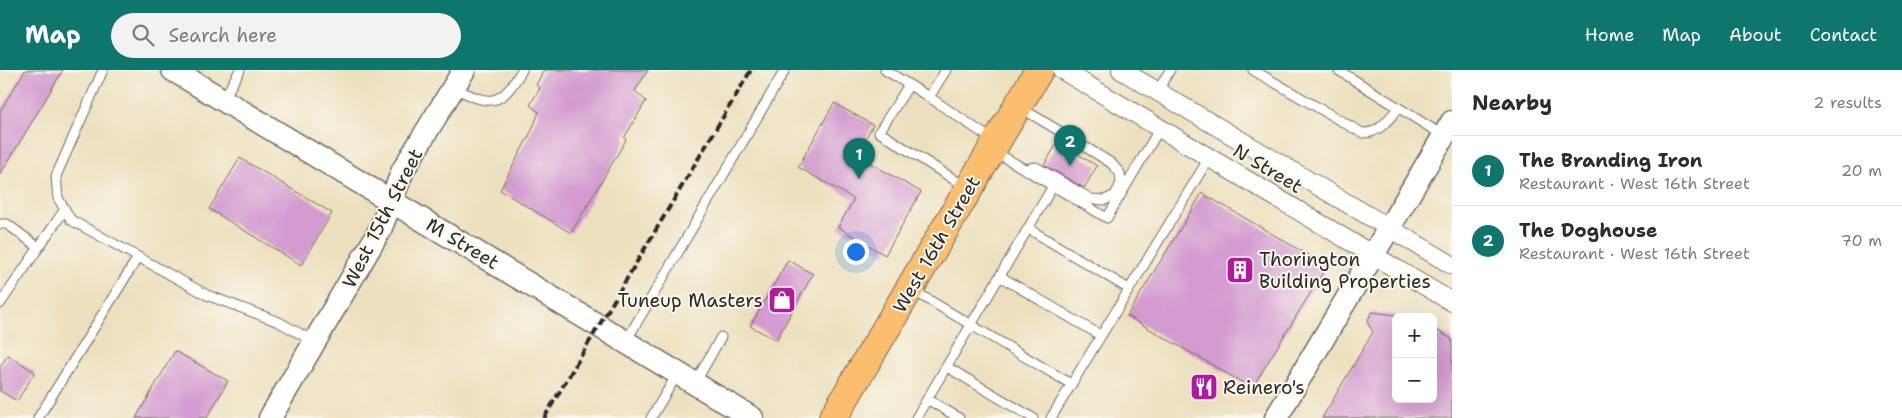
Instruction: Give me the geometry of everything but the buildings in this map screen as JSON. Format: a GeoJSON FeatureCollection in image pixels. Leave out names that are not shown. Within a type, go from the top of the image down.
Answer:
{"type":"FeatureCollection","features":[{"type":"Feature","properties":{"kind":"main road","name":"West 16th Street"},"geometry":{"type":"LineString","coordinates":[[833,418],[1038,70]]}},
{"type":"Feature","properties":{"kind":"street","name":"M Street"},"geometry":{"type":"LineString","coordinates":[[173,70],[752,418]]}},
{"type":"Feature","properties":{"kind":"street","name":"N Street"},"geometry":{"type":"LineString","coordinates":[[1062,70],[1452,302]]}},
{"type":"Feature","properties":{"kind":"street","name":"N Street"},"geometry":{"type":"LineString","coordinates":[[1121,70],[1452,265]]}},
{"type":"Feature","properties":{"kind":"street","name":"West 15th Street"},"geometry":{"type":"LineString","coordinates":[[270,418],[380,230],[393,201],[403,170],[458,78]]}},
{"type":"Feature","properties":{"kind":"street"},"geometry":{"type":"LineString","coordinates":[[1276,418],[1448,129]]}},
{"type":"Feature","properties":{"kind":"lane"},"geometry":{"type":"LineString","coordinates":[[103,70],[56,176],[58,198],[71,220],[208,295],[280,322],[315,342]]}},
{"type":"Feature","properties":{"kind":"lane"},"geometry":{"type":"LineString","coordinates":[[222,100],[240,70]]}},
{"type":"Feature","properties":{"kind":"lane"},"geometry":{"type":"LineString","coordinates":[[458,78],[477,99],[500,98],[510,91],[522,70]]}},
{"type":"Feature","properties":{"kind":"lane"},"geometry":{"type":"LineString","coordinates":[[626,342],[786,70]]}},
{"type":"Feature","properties":{"kind":"lane"},"geometry":{"type":"LineString","coordinates":[[885,70],[929,97],[1025,169],[1107,218],[1160,128]]}},
{"type":"Feature","properties":{"kind":"lane"},"geometry":{"type":"LineString","coordinates":[[929,97],[946,70]]}},
{"type":"Feature","properties":{"kind":"lane"},"geometry":{"type":"LineString","coordinates":[[1157,92],[1170,70]]}},
{"type":"Feature","properties":{"kind":"lane"},"geometry":{"type":"LineString","coordinates":[[1253,70],[1362,134],[1369,134],[1379,129],[1398,108]]}},
{"type":"Feature","properties":{"kind":"lane"},"geometry":{"type":"LineString","coordinates":[[1338,70],[1398,108],[1448,129]]}},
{"type":"Feature","properties":{"kind":"lane"},"geometry":{"type":"LineString","coordinates":[[909,85],[879,132],[968,188]]}},
{"type":"Feature","properties":{"kind":"lane"},"geometry":{"type":"LineString","coordinates":[[1017,105],[1076,141]]}},
{"type":"Feature","properties":{"kind":"lane"},"geometry":{"type":"LineString","coordinates":[[1025,169],[1036,167],[1091,199],[1105,200],[1115,195],[1121,183],[1120,172],[1111,163],[1087,148]]}},
{"type":"Feature","properties":{"kind":"lane"},"geometry":{"type":"LineString","coordinates":[[1051,418],[1209,158]]}},
{"type":"Feature","properties":{"kind":"lane"},"geometry":{"type":"LineString","coordinates":[[916,418],[1029,230],[1053,186]]}},
{"type":"Feature","properties":{"kind":"lane"},"geometry":{"type":"LineString","coordinates":[[0,304],[65,209]]}},
{"type":"Feature","properties":{"kind":"lane"},"geometry":{"type":"LineString","coordinates":[[0,224],[7,224],[38,247]]}},
{"type":"Feature","properties":{"kind":"lane"},"geometry":{"type":"LineString","coordinates":[[1029,230],[1129,289]]}},
{"type":"Feature","properties":{"kind":"lane"},"geometry":{"type":"LineString","coordinates":[[38,418],[138,257]]}},
{"type":"Feature","properties":{"kind":"lane"},"geometry":{"type":"LineString","coordinates":[[1001,277],[1100,336]]}},
{"type":"Feature","properties":{"kind":"lane"},"geometry":{"type":"LineString","coordinates":[[909,288],[1071,384]]}},
{"type":"Feature","properties":{"kind":"lane"},"geometry":{"type":"LineString","coordinates":[[651,418],[721,337]]}},
{"type":"Feature","properties":{"kind":"lane"},"geometry":{"type":"LineString","coordinates":[[947,367],[1033,418]]}},
{"type":"Feature","properties":{"kind":"lane"},"geometry":{"type":"LineString","coordinates":[[927,399],[959,418]]}},
{"type":"Feature","properties":{"kind":"railway"},"geometry":{"type":"LineString","coordinates":[[544,418],[751,70]]}},
{"type":"Feature","properties":{"kind":"place","name":"The Doghouse"},"geometry":{"type":"Point","coordinates":[1070,166]}},
{"type":"Feature","properties":{"kind":"place","name":"The Branding Iron"},"geometry":{"type":"Point","coordinates":[859,179]}},
{"type":"Feature","properties":{"kind":"place","name":"Thorington Building Properties"},"geometry":{"type":"Point","coordinates":[1240,270]}},
{"type":"Feature","properties":{"kind":"place","name":"Tuneup Masters"},"geometry":{"type":"Point","coordinates":[782,300]}},
{"type":"Feature","properties":{"kind":"place","name":"Reinero's"},"geometry":{"type":"Point","coordinates":[1204,387]}}]}
